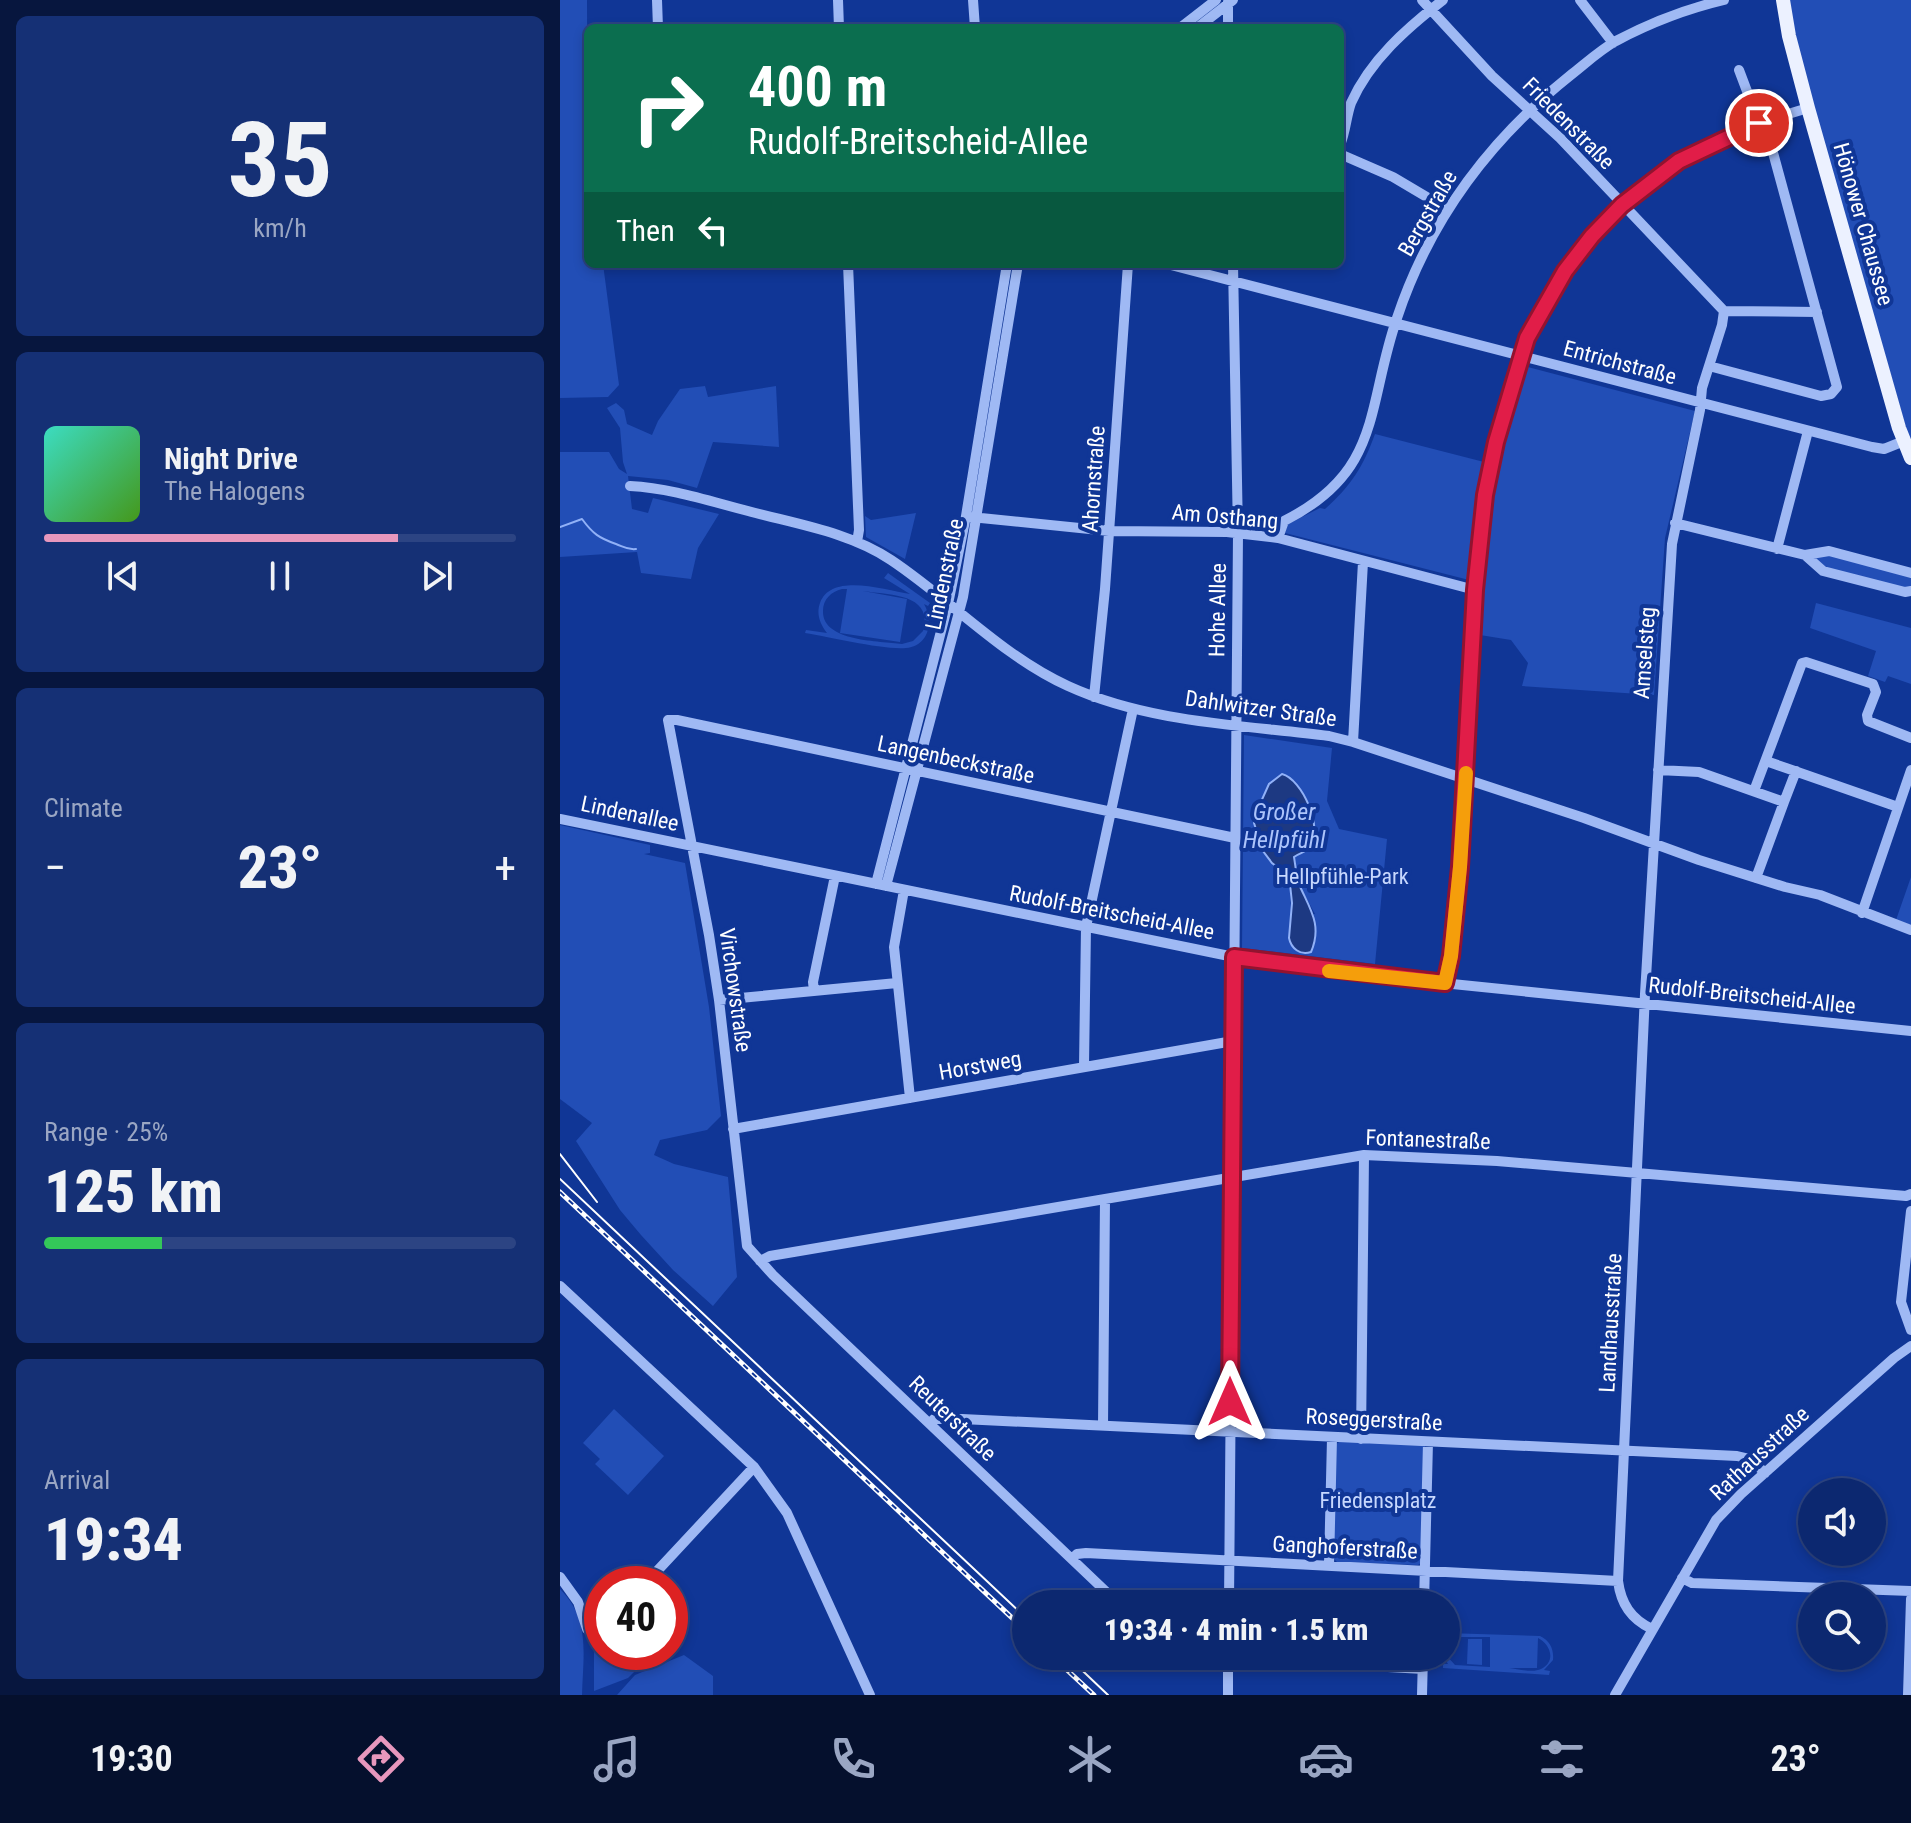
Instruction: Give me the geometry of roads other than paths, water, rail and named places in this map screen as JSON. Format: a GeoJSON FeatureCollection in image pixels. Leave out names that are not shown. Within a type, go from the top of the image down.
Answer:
{"type":"FeatureCollection","features":[{"type":"Feature","properties":{"kind":"main road","name":"Hönower Chaussee"},"geometry":{"type":"LineString","coordinates":[[1783,0],[1808,108],[1911,458]]}},
{"type":"Feature","properties":{"kind":"street"},"geometry":{"type":"LineString","coordinates":[[657,0],[658,24]]}},
{"type":"Feature","properties":{"kind":"street"},"geometry":{"type":"LineString","coordinates":[[838,0],[839,24]]}},
{"type":"Feature","properties":{"kind":"street"},"geometry":{"type":"LineString","coordinates":[[973,0],[975,24]]}},
{"type":"Feature","properties":{"kind":"street","name":"Friedenstraße"},"geometry":{"type":"LineString","coordinates":[[1422,0],[1492,76],[1560,138],[1724,311]]}},
{"type":"Feature","properties":{"kind":"street"},"geometry":{"type":"LineString","coordinates":[[1344,130],[1352,101],[1370,71],[1390,46],[1443,0]]}},
{"type":"Feature","properties":{"kind":"street"},"geometry":{"type":"LineString","coordinates":[[1580,0],[1613,43]]}},
{"type":"Feature","properties":{"kind":"street","name":"Bergstraße"},"geometry":{"type":"LineString","coordinates":[[1278,538],[1284,521],[1307,510],[1334,489],[1355,461],[1369,425],[1395,324],[1426,249],[1447,209],[1484,158],[1528,110],[1613,43],[1697,3],[1724,0]]}},
{"type":"Feature","properties":{"kind":"street"},"geometry":{"type":"LineString","coordinates":[[1185,24],[1211,1]]}},
{"type":"Feature","properties":{"kind":"street"},"geometry":{"type":"LineString","coordinates":[[1202,24],[1229,1]]}},
{"type":"Feature","properties":{"kind":"street"},"geometry":{"type":"LineString","coordinates":[[1228,24],[1229,1]]}},
{"type":"Feature","properties":{"kind":"street"},"geometry":{"type":"LineString","coordinates":[[1709,366],[1821,396],[1831,394],[1837,387],[1764,121],[1739,70]]}},
{"type":"Feature","properties":{"kind":"street"},"geometry":{"type":"LineString","coordinates":[[1445,983],[1451,956],[1460,867],[1475,590],[1489,469],[1521,356],[1544,304],[1565,271],[1592,236],[1622,205],[1679,161],[1764,121],[1808,108]]}},
{"type":"Feature","properties":{"kind":"street"},"geometry":{"type":"LineString","coordinates":[[1344,156],[1393,177],[1447,209]]}},
{"type":"Feature","properties":{"kind":"street"},"geometry":{"type":"LineString","coordinates":[[848,268],[857,542]]}},
{"type":"Feature","properties":{"kind":"street","name":"Lindenstraße"},"geometry":{"type":"LineString","coordinates":[[910,769],[959,612],[1006,268]]}},
{"type":"Feature","properties":{"kind":"street","name":"Lindenstraße"},"geometry":{"type":"LineString","coordinates":[[881,885],[971,517],[1017,268]]}},
{"type":"Feature","properties":{"kind":"street","name":"Ahornstraße"},"geometry":{"type":"LineString","coordinates":[[1094,697],[1128,268]]}},
{"type":"Feature","properties":{"kind":"street","name":"Entrichstraße"},"geometry":{"type":"LineString","coordinates":[[1182,268],[1808,431],[1884,449],[1904,441]]}},
{"type":"Feature","properties":{"kind":"street","name":"Hohe Allee"},"geometry":{"type":"LineString","coordinates":[[1229,1590],[1238,534],[1233,268]]}},
{"type":"Feature","properties":{"kind":"street"},"geometry":{"type":"LineString","coordinates":[[1724,311],[1817,312]]}},
{"type":"Feature","properties":{"kind":"street","name":"Amselsteg"},"geometry":{"type":"LineString","coordinates":[[1645,1003],[1656,845],[1660,713],[1675,523],[1702,388],[1724,311]]}},
{"type":"Feature","properties":{"kind":"street"},"geometry":{"type":"LineString","coordinates":[[1777,549],[1808,431]]}},
{"type":"Feature","properties":{"kind":"street","name":"Dahlwitzer Straße"},"geometry":{"type":"LineString","coordinates":[[630,486],[656,488],[801,524],[857,542],[890,559],[1030,664],[1067,686],[1094,697],[1133,709],[1353,742],[1756,878],[1820,895],[1911,930]]}},
{"type":"Feature","properties":{"kind":"street","name":"Am Osthang"},"geometry":{"type":"LineString","coordinates":[[971,517],[1109,531],[1278,538],[1475,590]]}},
{"type":"Feature","properties":{"kind":"street"},"geometry":{"type":"LineString","coordinates":[[1675,523],[1805,555],[1829,551],[1911,573]]}},
{"type":"Feature","properties":{"kind":"street"},"geometry":{"type":"LineString","coordinates":[[1805,555],[1823,571],[1911,591]]}},
{"type":"Feature","properties":{"kind":"street"},"geometry":{"type":"LineString","coordinates":[[1353,742],[1363,562]]}},
{"type":"Feature","properties":{"kind":"street"},"geometry":{"type":"LineString","coordinates":[[1754,791],[1799,666],[1806,662],[1873,684],[1876,692],[1867,715],[1868,721],[1911,738]]}},
{"type":"Feature","properties":{"kind":"street"},"geometry":{"type":"LineString","coordinates":[[1084,1066],[1086,927],[1133,709]]}},
{"type":"Feature","properties":{"kind":"street","name":"Langenbeckstraße"},"geometry":{"type":"LineString","coordinates":[[668,720],[1235,838]]}},
{"type":"Feature","properties":{"kind":"street","name":"Virchowstraße"},"geometry":{"type":"LineString","coordinates":[[668,720],[719,1000],[745,1241],[760,1261]]}},
{"type":"Feature","properties":{"kind":"street"},"geometry":{"type":"LineString","coordinates":[[1766,761],[1898,807]]}},
{"type":"Feature","properties":{"kind":"street"},"geometry":{"type":"LineString","coordinates":[[1658,770],[1699,772],[1784,802]]}},
{"type":"Feature","properties":{"kind":"street"},"geometry":{"type":"LineString","coordinates":[[1862,913],[1911,770]]}},
{"type":"Feature","properties":{"kind":"street"},"geometry":{"type":"LineString","coordinates":[[1756,878],[1796,771]]}},
{"type":"Feature","properties":{"kind":"street","name":"Lindenallee"},"geometry":{"type":"LineString","coordinates":[[560,819],[691,846]]}},
{"type":"Feature","properties":{"kind":"street","name":"Rudolf-Breitscheid-Allee"},"geometry":{"type":"LineString","coordinates":[[691,846],[1234,957],[1445,983],[1911,1031]]}},
{"type":"Feature","properties":{"kind":"street"},"geometry":{"type":"LineString","coordinates":[[814,991],[813,982],[835,876]]}},
{"type":"Feature","properties":{"kind":"street"},"geometry":{"type":"LineString","coordinates":[[904,890],[894,947],[910,1098]]}},
{"type":"Feature","properties":{"kind":"street"},"geometry":{"type":"LineString","coordinates":[[719,1000],[897,983]]}},
{"type":"Feature","properties":{"kind":"street","name":"Landhausstraße"},"geometry":{"type":"LineString","coordinates":[[1645,1003],[1618,1581],[1620,1595],[1629,1612],[1652,1629]]}},
{"type":"Feature","properties":{"kind":"street","name":"Horstweg"},"geometry":{"type":"LineString","coordinates":[[733,1129],[1233,1041]]}},
{"type":"Feature","properties":{"kind":"street"},"geometry":{"type":"LineString","coordinates":[[1361,1439],[1364,1155]]}},
{"type":"Feature","properties":{"kind":"street","name":"Fontanestraße"},"geometry":{"type":"LineString","coordinates":[[760,1261],[770,1256],[1364,1155],[1497,1161],[1911,1194]]}},
{"type":"Feature","properties":{"kind":"street"},"geometry":{"type":"LineString","coordinates":[[1103,1426],[1105,1199]]}},
{"type":"Feature","properties":{"kind":"street"},"geometry":{"type":"LineString","coordinates":[[1911,1211],[1901,1302],[1911,1330]]}},
{"type":"Feature","properties":{"kind":"street","name":"Reuterstraße"},"geometry":{"type":"LineString","coordinates":[[760,1261],[1104,1590]]}},
{"type":"Feature","properties":{"kind":"street"},"geometry":{"type":"LineString","coordinates":[[560,1286],[754,1467],[787,1513],[870,1695]]}},
{"type":"Feature","properties":{"kind":"street","name":"Rathausstraße"},"geometry":{"type":"LineString","coordinates":[[1615,1695],[1716,1520],[1887,1364],[1911,1346]]}},
{"type":"Feature","properties":{"kind":"street","name":"Roseggerstraße"},"geometry":{"type":"LineString","coordinates":[[930,1423],[939,1418],[1744,1457],[1765,1473]]}},
{"type":"Feature","properties":{"kind":"street"},"geometry":{"type":"LineString","coordinates":[[1329,1566],[1332,1438]]}},
{"type":"Feature","properties":{"kind":"street"},"geometry":{"type":"LineString","coordinates":[[1424,1590],[1428,1442]]}},
{"type":"Feature","properties":{"kind":"street"},"geometry":{"type":"LineString","coordinates":[[662,1566],[754,1467]]}},
{"type":"Feature","properties":{"kind":"street","name":"Ganghoferstraße"},"geometry":{"type":"LineString","coordinates":[[1072,1559],[1077,1554],[1086,1553],[1618,1581]]}},
{"type":"Feature","properties":{"kind":"street"},"geometry":{"type":"LineString","coordinates":[[560,1577],[578,1602],[584,1620]]}},
{"type":"Feature","properties":{"kind":"street"},"geometry":{"type":"LineString","coordinates":[[1682,1578],[1692,1583],[1911,1591]]}},
{"type":"Feature","properties":{"kind":"street"},"geometry":{"type":"LineString","coordinates":[[1908,1695],[1911,1599]]}},
{"type":"Feature","properties":{"kind":"street"},"geometry":{"type":"LineString","coordinates":[[1228,1670],[1228,1695]]}},
{"type":"Feature","properties":{"kind":"street"},"geometry":{"type":"LineString","coordinates":[[1422,1695],[1423,1670]]}},
{"type":"Feature","properties":{"kind":"water","name":"Großer Hellpfühl"},"geometry":{"type":"Polygon","coordinates":[[[1282,774],[1297,785],[1313,817],[1314,839],[1307,850],[1294,857],[1297,877],[1293,879],[1272,863],[1263,851],[1254,823],[1269,784],[1282,774]]]}},
{"type":"Feature","properties":{"kind":"water"},"geometry":{"type":"Polygon","coordinates":[[[1298,882],[1315,924],[1314,942],[1311,952],[1307,953],[1297,950],[1289,938],[1290,884],[1298,882]]]}},
{"type":"Feature","properties":{"kind":"waterway"},"geometry":{"type":"LineString","coordinates":[[560,527],[582,519],[601,537],[636,549]]}},
{"type":"Feature","properties":{"kind":"waterway"},"geometry":{"type":"LineString","coordinates":[[1295,878],[1296,883]]}},
{"type":"Feature","properties":{"kind":"tram line"},"geometry":{"type":"LineString","coordinates":[[560,1154],[597,1202]]}},
{"type":"Feature","properties":{"kind":"tram line"},"geometry":{"type":"LineString","coordinates":[[560,1179],[1012,1605]]}},
{"type":"Feature","properties":{"kind":"tram line"},"geometry":{"type":"LineString","coordinates":[[1082,1670],[1108,1695]]}},
{"type":"Feature","properties":{"kind":"railway"},"geometry":{"type":"LineString","coordinates":[[560,1192],[1012,1618]]}},
{"type":"Feature","properties":{"kind":"railway"},"geometry":{"type":"LineString","coordinates":[[1067,1670],[1094,1695]]}},
{"type":"Feature","properties":{"kind":"park label","name":"Hellpfühle-Park"},"geometry":{"type":"Point","coordinates":[1342,876]}},
{"type":"Feature","properties":{"kind":"park label","name":"Friedensplatz"},"geometry":{"type":"Point","coordinates":[1378,1500]}}]}
